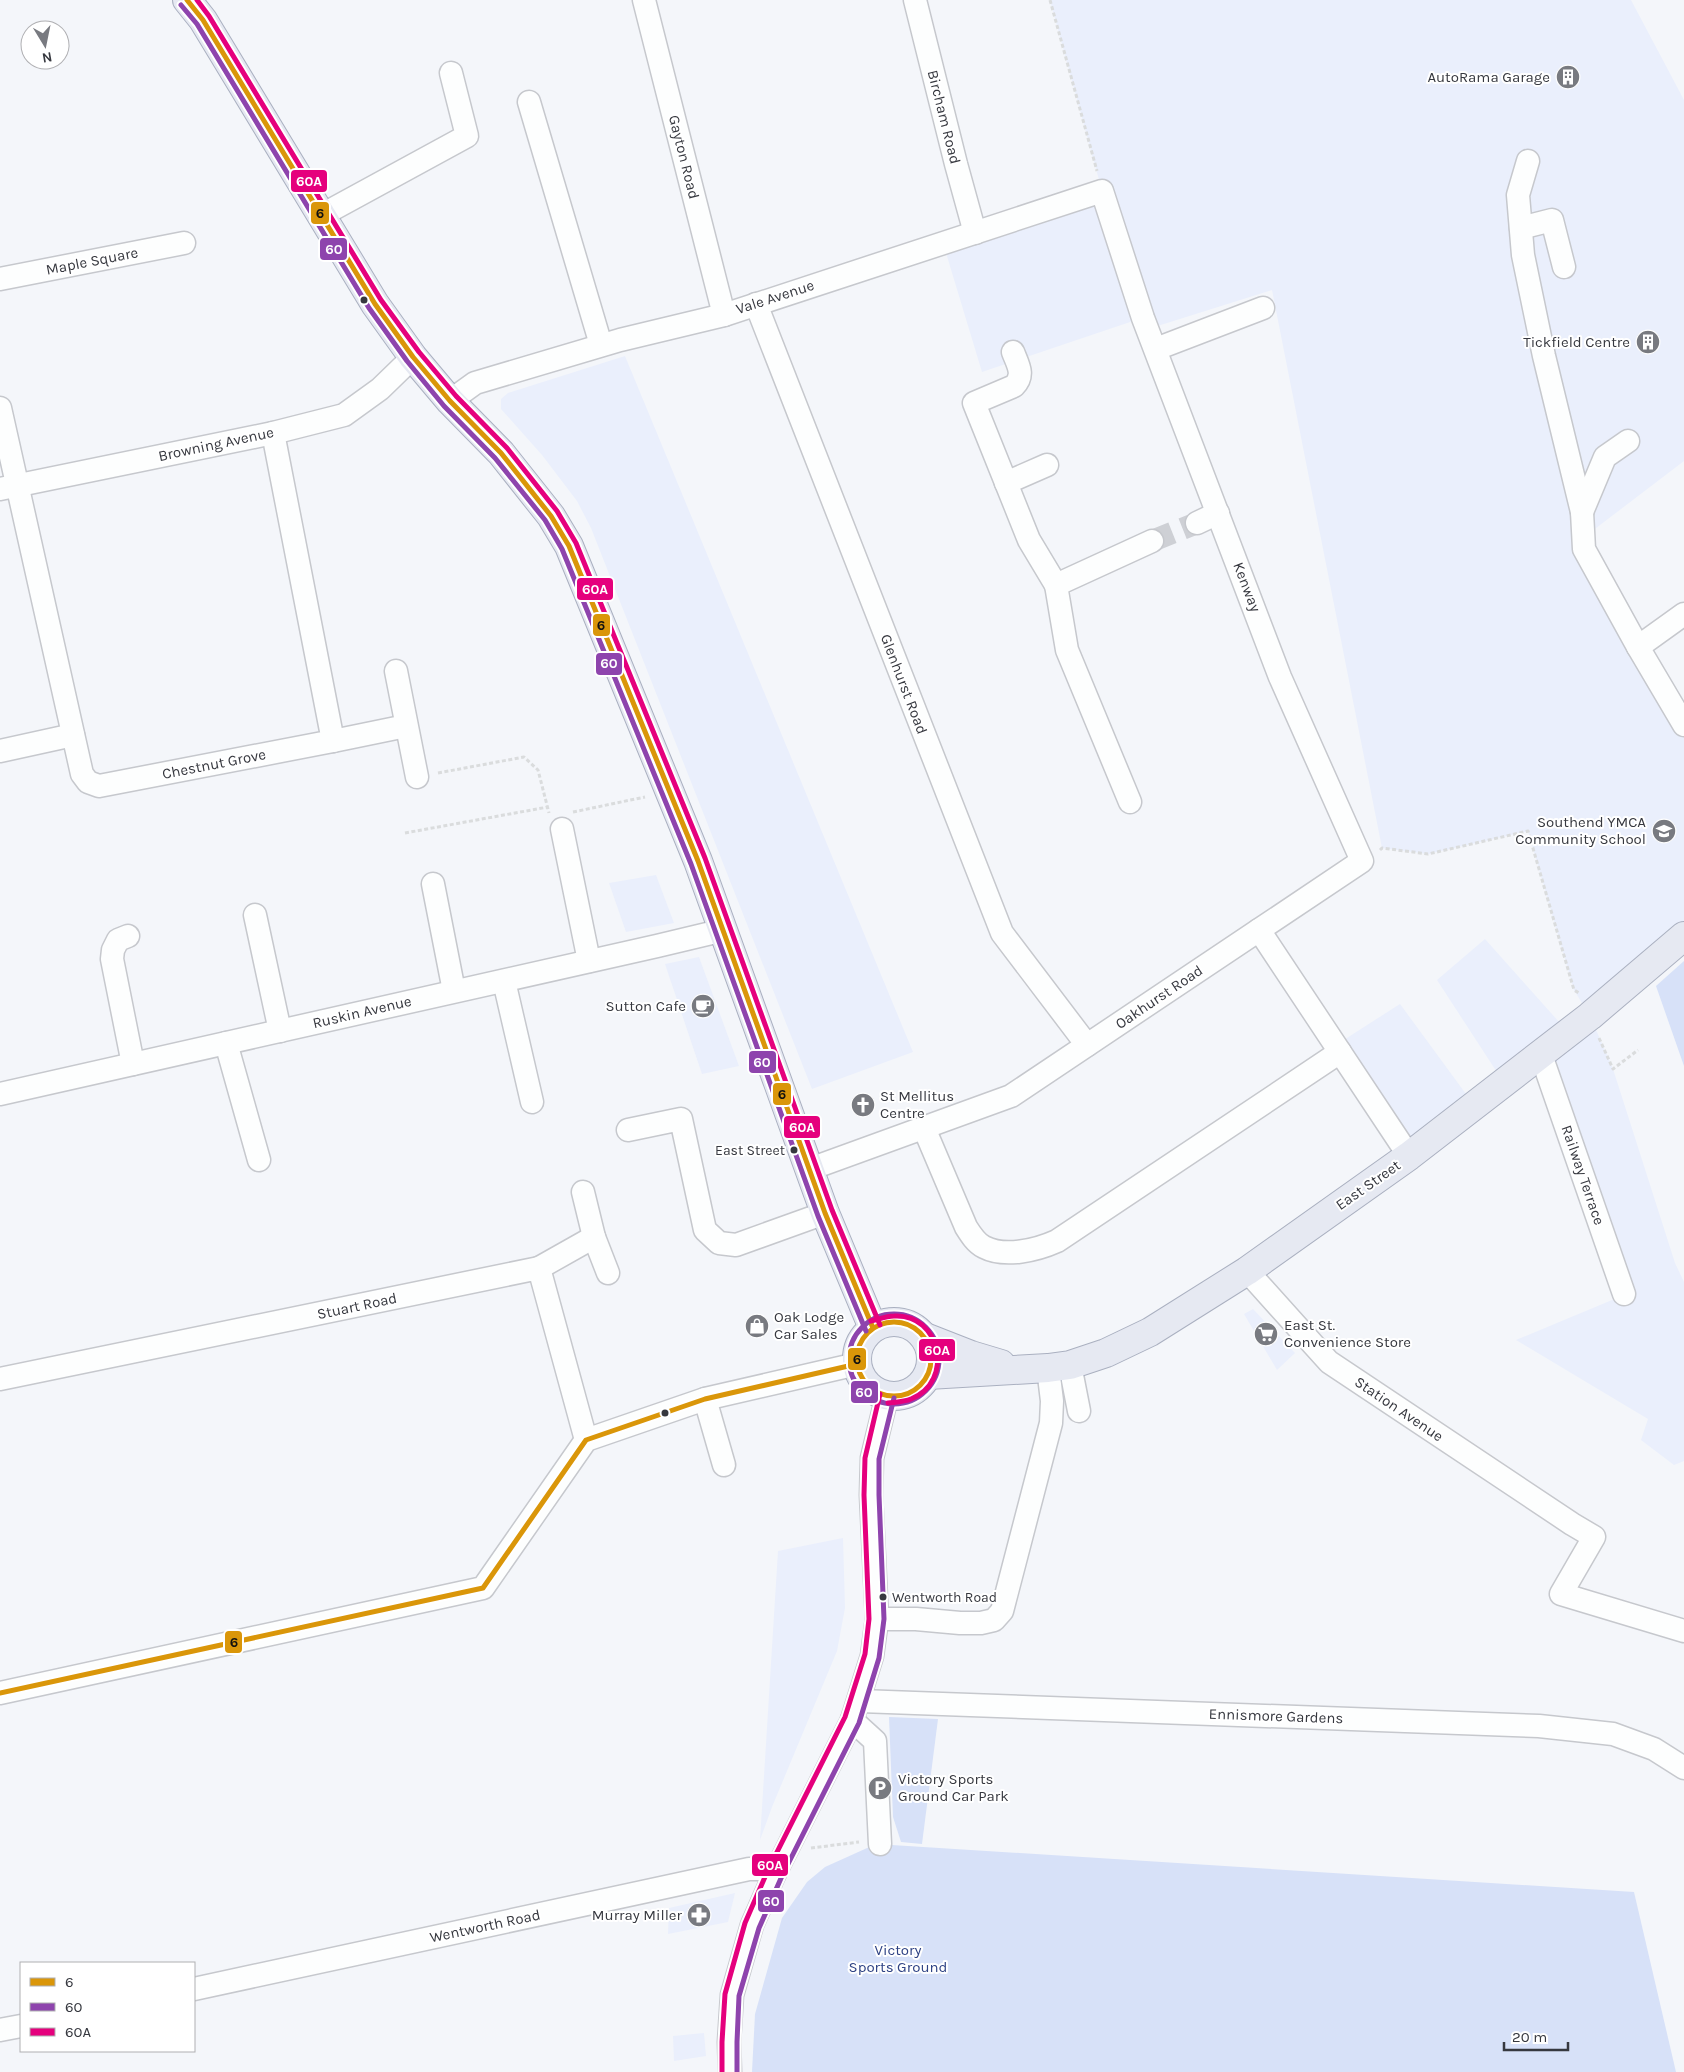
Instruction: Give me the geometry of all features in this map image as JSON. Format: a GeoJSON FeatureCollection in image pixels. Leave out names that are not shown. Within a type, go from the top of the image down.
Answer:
{"type":"FeatureCollection","features":[{"type":"Feature","properties":{"kind":"main road"},"geometry":{"type":"LineString","coordinates":[[187,0],[203,20],[375,304],[413,358],[450,401],[501,454],[551,516],[569,546],[670,791],[724,930],[825,1213],[873,1328]]}},
{"type":"Feature","properties":{"kind":"main road","name":"East Street"},"geometry":{"type":"LineString","coordinates":[[928,1375],[1059,1366],[1106,1353],[1150,1332],[1247,1271],[1409,1156],[1541,1055],[1596,1020],[1679,941]]}},
{"type":"Feature","properties":{"kind":"main road"},"geometry":{"type":"LineString","coordinates":[[901,1322],[914,1327],[925,1337],[930,1349],[932,1362],[928,1375],[921,1385],[911,1392],[900,1396],[887,1396],[876,1392],[867,1385],[860,1375],[857,1364],[860,1344],[873,1328],[886,1323],[901,1322]]}},
{"type":"Feature","properties":{"kind":"main road","name":"East Street"},"geometry":{"type":"LineString","coordinates":[[925,1337],[971,1355],[1017,1369]]}},
{"type":"Feature","properties":{"kind":"street","name":"Gayton Road"},"geometry":{"type":"LineString","coordinates":[[644,0],[724,314]]}},
{"type":"Feature","properties":{"kind":"street","name":"Bircham Road"},"geometry":{"type":"LineString","coordinates":[[915,0],[975,233]]}},
{"type":"Feature","properties":{"kind":"street"},"geometry":{"type":"LineString","coordinates":[[322,215],[467,136],[451,73]]}},
{"type":"Feature","properties":{"kind":"street"},"geometry":{"type":"LineString","coordinates":[[529,102],[602,346]]}},
{"type":"Feature","properties":{"kind":"street"},"geometry":{"type":"LineString","coordinates":[[1528,161],[1518,195],[1523,255],[1544,356],[1582,512],[1584,549],[1638,648],[1684,725]]}},
{"type":"Feature","properties":{"kind":"street","name":"Vale Avenue"},"geometry":{"type":"LineString","coordinates":[[450,401],[475,383],[602,346],[724,314],[1102,191]]}},
{"type":"Feature","properties":{"kind":"street","name":"Kenway"},"geometry":{"type":"LineString","coordinates":[[1102,191],[1143,318],[1280,677],[1362,861]]}},
{"type":"Feature","properties":{"kind":"street"},"geometry":{"type":"LineString","coordinates":[[1521,228],[1552,220],[1564,267]]}},
{"type":"Feature","properties":{"kind":"street","name":"Maple Square"},"geometry":{"type":"LineString","coordinates":[[0,280],[184,243]]}},
{"type":"Feature","properties":{"kind":"street","name":"Glenhurst Road"},"geometry":{"type":"LineString","coordinates":[[756,304],[1002,933],[1088,1045]]}},
{"type":"Feature","properties":{"kind":"street"},"geometry":{"type":"LineString","coordinates":[[1156,349],[1263,308]]}},
{"type":"Feature","properties":{"kind":"street"},"geometry":{"type":"LineString","coordinates":[[1013,352],[1020,368],[1018,382],[1014,386],[974,402],[1029,540],[1056,585],[1067,650],[1130,802]]}},
{"type":"Feature","properties":{"kind":"street","name":"Browning Avenue"},"geometry":{"type":"LineString","coordinates":[[8,487],[273,432],[344,415],[380,388],[413,358]]}},
{"type":"Feature","properties":{"kind":"street"},"geometry":{"type":"LineString","coordinates":[[0,408],[8,487]]}},
{"type":"Feature","properties":{"kind":"street"},"geometry":{"type":"LineString","coordinates":[[273,432],[333,741]]}},
{"type":"Feature","properties":{"kind":"street"},"geometry":{"type":"LineString","coordinates":[[1582,512],[1606,457],[1628,441]]}},
{"type":"Feature","properties":{"kind":"street"},"geometry":{"type":"LineString","coordinates":[[1006,483],[1047,464]]}},
{"type":"Feature","properties":{"kind":"street","name":"Chestnut Grove"},"geometry":{"type":"LineString","coordinates":[[8,487],[82,774],[88,782],[100,786],[406,726]]}},
{"type":"Feature","properties":{"kind":"street"},"geometry":{"type":"LineString","coordinates":[[1197,522],[1218,513]]}},
{"type":"Feature","properties":{"kind":"street"},"geometry":{"type":"LineString","coordinates":[[1056,585],[1152,541]]}},
{"type":"Feature","properties":{"kind":"street"},"geometry":{"type":"LineString","coordinates":[[1638,648],[1684,614]]}},
{"type":"Feature","properties":{"kind":"street"},"geometry":{"type":"LineString","coordinates":[[396,671],[418,777]]}},
{"type":"Feature","properties":{"kind":"street"},"geometry":{"type":"LineString","coordinates":[[0,751],[73,736]]}},
{"type":"Feature","properties":{"kind":"street"},"geometry":{"type":"LineString","coordinates":[[560,819],[589,961]]}},
{"type":"Feature","properties":{"kind":"street"},"geometry":{"type":"LineString","coordinates":[[1362,861],[1258,930],[1409,1156]]}},
{"type":"Feature","properties":{"kind":"street"},"geometry":{"type":"LineString","coordinates":[[433,884],[454,992]]}},
{"type":"Feature","properties":{"kind":"street"},"geometry":{"type":"LineString","coordinates":[[254,915],[280,1031]]}},
{"type":"Feature","properties":{"kind":"street","name":"Ruskin Avenue"},"geometry":{"type":"LineString","coordinates":[[0,1094],[724,930]]}},
{"type":"Feature","properties":{"kind":"street","name":"Oakhurst Road"},"geometry":{"type":"LineString","coordinates":[[810,1169],[1011,1096],[1258,930]]}},
{"type":"Feature","properties":{"kind":"street"},"geometry":{"type":"LineString","coordinates":[[128,936],[118,940],[113,950],[112,959],[133,1064]]}},
{"type":"Feature","properties":{"kind":"street"},"geometry":{"type":"LineString","coordinates":[[504,981],[532,1102]]}},
{"type":"Feature","properties":{"kind":"street"},"geometry":{"type":"LineString","coordinates":[[226,1043],[259,1160]]}},
{"type":"Feature","properties":{"kind":"street"},"geometry":{"type":"LineString","coordinates":[[924,1128],[966,1227],[974,1240],[984,1247],[997,1251],[1042,1248],[1057,1242],[1340,1052]]}},
{"type":"Feature","properties":{"kind":"street","name":"Railway Terrace"},"geometry":{"type":"LineString","coordinates":[[1541,1055],[1624,1294]]}},
{"type":"Feature","properties":{"kind":"street"},"geometry":{"type":"LineString","coordinates":[[628,1130],[681,1118],[705,1230],[719,1243],[736,1246],[825,1213]]}},
{"type":"Feature","properties":{"kind":"street"},"geometry":{"type":"LineString","coordinates":[[583,1192],[594,1237],[608,1273]]}},
{"type":"Feature","properties":{"kind":"street","name":"Stuart Road"},"geometry":{"type":"LineString","coordinates":[[0,1379],[539,1268],[594,1237]]}},
{"type":"Feature","properties":{"kind":"street"},"geometry":{"type":"LineString","coordinates":[[539,1268],[586,1440]]}},
{"type":"Feature","properties":{"kind":"street","name":"Station Avenue"},"geometry":{"type":"LineString","coordinates":[[1247,1271],[1329,1362],[1594,1537],[1561,1594],[1684,1631]]}},
{"type":"Feature","properties":{"kind":"street"},"geometry":{"type":"LineString","coordinates":[[0,1693],[483,1588],[586,1440],[705,1399],[857,1364]]}},
{"type":"Feature","properties":{"kind":"street"},"geometry":{"type":"LineString","coordinates":[[1059,1366],[1079,1411]]}},
{"type":"Feature","properties":{"kind":"street"},"geometry":{"type":"LineString","coordinates":[[877,1619],[981,1623],[994,1620],[1002,1611],[1051,1423],[1052,1401],[1059,1366]]}},
{"type":"Feature","properties":{"kind":"street"},"geometry":{"type":"LineString","coordinates":[[730,2072],[729,2042],[732,1996],[752,1925],[856,1711],[872,1656],[877,1619],[870,1494],[872,1458],[887,1396]]}},
{"type":"Feature","properties":{"kind":"street"},"geometry":{"type":"LineString","coordinates":[[705,1399],[724,1465]]}},
{"type":"Feature","properties":{"kind":"street"},"geometry":{"type":"LineString","coordinates":[[856,1711],[875,1741],[880,1842]]}},
{"type":"Feature","properties":{"kind":"street","name":"Ennismore Gardens"},"geometry":{"type":"LineString","coordinates":[[856,1711],[1539,1726],[1613,1734],[1654,1749],[1684,1768]]}},
{"type":"Feature","properties":{"kind":"street","name":"Wentworth Road"},"geometry":{"type":"LineString","coordinates":[[195,1989],[749,1869],[762,1869],[776,1873]]}},
{"type":"Feature","properties":{"kind":"street"},"geometry":{"type":"LineString","coordinates":[[0,2030],[20,2026]]}},
{"type":"Feature","properties":{"kind":"path"},"geometry":{"type":"LineString","coordinates":[[1050,0],[1102,191]]}},
{"type":"Feature","properties":{"kind":"path"},"geometry":{"type":"LineString","coordinates":[[418,777],[524,757],[538,770],[548,807],[560,819],[670,791]]}},
{"type":"Feature","properties":{"kind":"path"},"geometry":{"type":"LineString","coordinates":[[405,833],[548,807]]}},
{"type":"Feature","properties":{"kind":"path"},"geometry":{"type":"LineString","coordinates":[[1362,861],[1382,848],[1428,854],[1528,831],[1574,990],[1596,1020],[1613,1069],[1638,1050]]}},
{"type":"Feature","properties":{"kind":"path"},"geometry":{"type":"LineString","coordinates":[[788,1851],[880,1842]]}},
{"type":"Feature","properties":{"kind":"shaded area"},"geometry":{"type":"Polygon","coordinates":[[[1050,0],[1631,0],[1684,100],[1684,461],[1583,538],[1500,191],[1582,544],[1684,725],[1684,936],[1590,1016],[1574,990],[1528,831],[1428,854],[1382,848],[1272,290],[1148,329],[1142,318],[982,372],[943,243],[1102,191],[1050,0]]]}},
{"type":"Feature","properties":{"kind":"shaded area"},"geometry":{"type":"Polygon","coordinates":[[[625,356],[913,1052],[812,1089],[591,528],[577,501],[542,455],[501,409],[501,399],[508,393],[625,356]]]}},
{"type":"Feature","properties":{"kind":"shaded area"},"geometry":{"type":"Polygon","coordinates":[[[656,875],[674,923],[626,932],[609,883],[656,875]]]}},
{"type":"Feature","properties":{"kind":"shaded area"},"geometry":{"type":"Polygon","coordinates":[[[1485,939],[1568,1032],[1590,1016],[1613,1069],[1675,1263],[1684,1282],[1684,1461],[1674,1465],[1641,1440],[1648,1419],[1516,1340],[1624,1295],[1541,1055],[1504,1083],[1437,980],[1485,939]]]}},
{"type":"Feature","properties":{"kind":"shaded area"},"geometry":{"type":"Polygon","coordinates":[[[699,957],[739,1066],[702,1074],[665,964],[699,957]]]}},
{"type":"Feature","properties":{"kind":"shaded area"},"geometry":{"type":"Polygon","coordinates":[[[1400,1004],[1474,1105],[1409,1156],[1336,1045],[1400,1004]]]}},
{"type":"Feature","properties":{"kind":"shaded area","name":"East St. Convenience Store"},"geometry":{"type":"Polygon","coordinates":[[[1253,1309],[1295,1353],[1277,1370],[1244,1314],[1253,1309]]]}},
{"type":"Feature","properties":{"kind":"shaded area"},"geometry":{"type":"Polygon","coordinates":[[[843,1538],[845,1608],[837,1651],[760,1840],[778,1551],[843,1538]]]}},
{"type":"Feature","properties":{"kind":"shaded area","name":"Murray Miller"},"geometry":{"type":"Polygon","coordinates":[[[735,1893],[728,1922],[668,1934],[669,1908],[735,1893]]]}},
{"type":"Feature","properties":{"kind":"shaded area"},"geometry":{"type":"Polygon","coordinates":[[[704,2033],[706,2056],[674,2061],[673,2036],[704,2033]]]}},
{"type":"Feature","properties":{"kind":"green space"},"geometry":{"type":"Polygon","coordinates":[[[1684,961],[1684,1066],[1656,986],[1684,961]]]}},
{"type":"Feature","properties":{"kind":"green space"},"geometry":{"type":"Polygon","coordinates":[[[889,1717],[938,1719],[922,1844],[901,1842],[893,1817],[889,1717]]]}},
{"type":"Feature","properties":{"kind":"green space","name":"Victory Sports Ground"},"geometry":{"type":"Polygon","coordinates":[[[876,1844],[1634,1892],[1676,2072],[752,2072],[755,2014],[782,1918],[807,1882],[825,1867],[876,1844]]]}},
{"type":"Feature","properties":{"kind":"tunnel"},"geometry":{"type":"LineString","coordinates":[[1152,541],[1197,523]]}},
{"type":"Feature","properties":{"kind":"transit line","name":"6"},"geometry":{"type":"LineString","coordinates":[[187,0],[203,20],[375,304],[413,357],[450,401],[501,453],[551,516],[569,546],[698,861],[825,1213],[873,1328]]}},
{"type":"Feature","properties":{"kind":"transit line","name":"60A"},"geometry":{"type":"LineString","coordinates":[[197,0],[209,16],[381,300],[419,352],[456,396],[507,448],[557,511],[576,543],[705,858],[832,1210],[880,1325]]}},
{"type":"Feature","properties":{"kind":"transit line","name":"60"},"geometry":{"type":"LineString","coordinates":[[181,5],[197,24],[369,308],[407,361],[444,406],[495,458],[545,520],[562,549],[691,864],[818,1216],[866,1331]]}},
{"type":"Feature","properties":{"kind":"transit line","name":"60"},"geometry":{"type":"LineString","coordinates":[[894,1314],[903,1315],[919,1322],[931,1334],[938,1350],[939,1359],[938,1368],[931,1384],[919,1396],[903,1403],[894,1404],[885,1403],[869,1396],[857,1384],[850,1368],[849,1359],[850,1350],[857,1334],[869,1322],[885,1315],[894,1314]]}},
{"type":"Feature","properties":{"kind":"transit line","name":"60A"},"geometry":{"type":"LineString","coordinates":[[871,1321],[891,1316],[910,1318],[923,1325],[932,1336],[937,1350],[934,1378],[925,1390],[911,1399],[888,1403]]}},
{"type":"Feature","properties":{"kind":"transit line","name":"6"},"geometry":{"type":"LineString","coordinates":[[894,1322],[915,1328],[925,1338],[931,1359],[925,1380],[915,1390],[894,1396],[873,1390],[863,1380],[857,1359],[863,1338],[873,1328],[894,1322]]}},
{"type":"Feature","properties":{"kind":"transit line","name":"6"},"geometry":{"type":"LineString","coordinates":[[0,1693],[483,1588],[586,1440],[705,1399],[857,1364]]}},
{"type":"Feature","properties":{"kind":"transit line","name":"60A"},"geometry":{"type":"LineString","coordinates":[[722,2072],[725,1994],[745,1923],[768,1870],[845,1717],[865,1654],[869,1619],[864,1495],[865,1458],[880,1394]]}},
{"type":"Feature","properties":{"kind":"transit line","name":"60"},"geometry":{"type":"LineString","coordinates":[[737,2072],[739,1996],[759,1928],[782,1876],[859,1723],[879,1658],[884,1619],[879,1459],[894,1398]]}},
{"type":"Feature","properties":{"kind":"place","name":"AutoRama Garage"},"geometry":{"type":"Point","coordinates":[1568,77]}},
{"type":"Feature","properties":{"kind":"place","name":"Tickfield Centre"},"geometry":{"type":"Point","coordinates":[1648,342]}},
{"type":"Feature","properties":{"kind":"place","name":"Southend YMCA Community School"},"geometry":{"type":"Point","coordinates":[1664,831]}},
{"type":"Feature","properties":{"kind":"place","name":"Sutton Cafe"},"geometry":{"type":"Point","coordinates":[703,1006]}},
{"type":"Feature","properties":{"kind":"place","name":"St Mellitus Centre"},"geometry":{"type":"Point","coordinates":[863,1105]}},
{"type":"Feature","properties":{"kind":"place","name":"East Street"},"geometry":{"type":"Point","coordinates":[794,1150]}},
{"type":"Feature","properties":{"kind":"place","name":"Oak Lodge Car Sales"},"geometry":{"type":"Point","coordinates":[757,1326]}},
{"type":"Feature","properties":{"kind":"place","name":"East St. Convenience Store"},"geometry":{"type":"Point","coordinates":[1266,1334]}},
{"type":"Feature","properties":{"kind":"place","name":"Wentworth Road"},"geometry":{"type":"Point","coordinates":[883,1597]}},
{"type":"Feature","properties":{"kind":"place","name":"Victory Sports Ground Car Park"},"geometry":{"type":"Point","coordinates":[880,1788]}},
{"type":"Feature","properties":{"kind":"place","name":"Murray Miller"},"geometry":{"type":"Point","coordinates":[699,1915]}}]}
